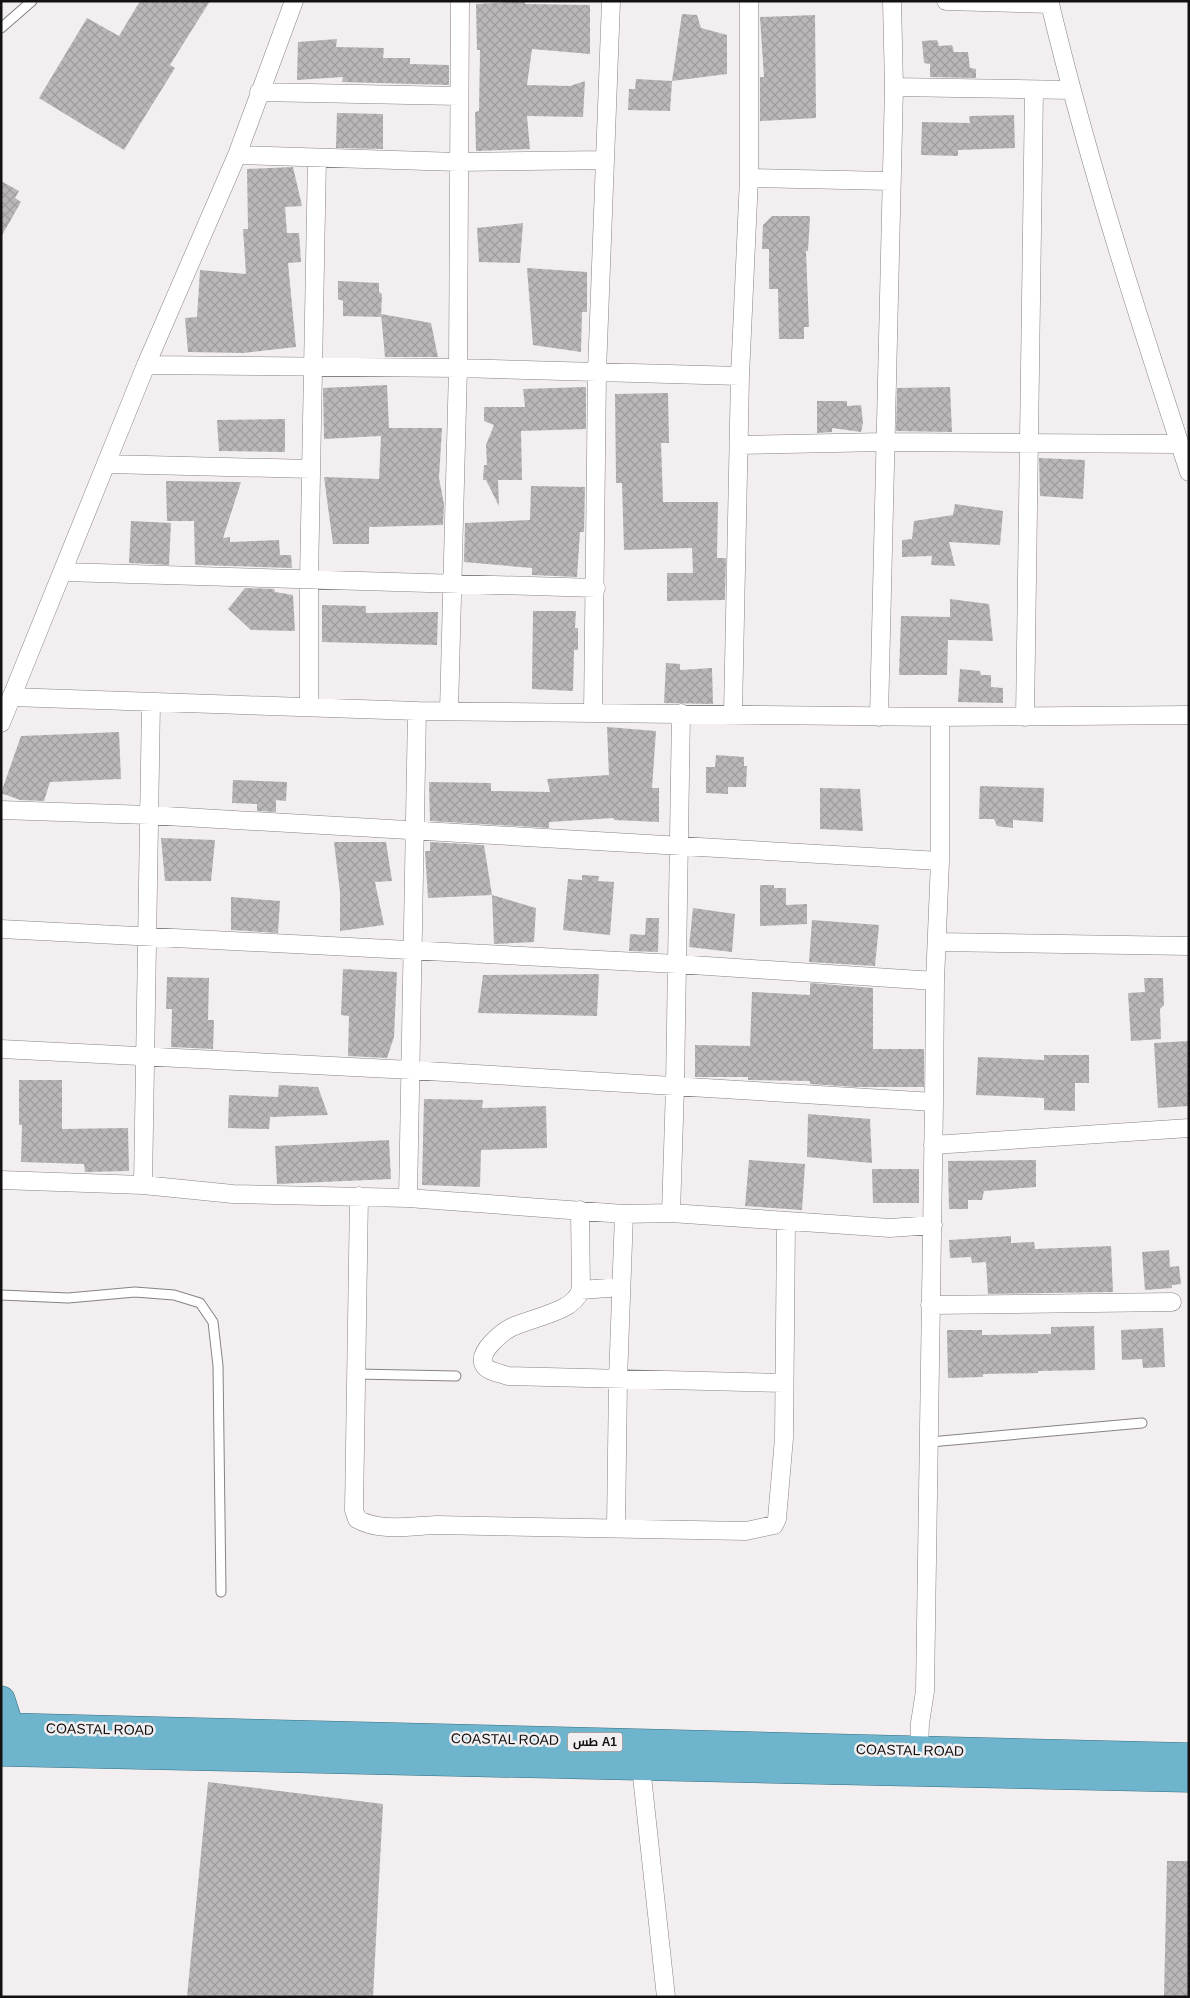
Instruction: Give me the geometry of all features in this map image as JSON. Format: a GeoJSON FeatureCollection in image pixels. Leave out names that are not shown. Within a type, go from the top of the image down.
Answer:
{"type":"FeatureCollection","features":[{"type":"Feature","properties":{"kind":"highway"},"geometry":{"type":"LineString","coordinates":[[1,1700],[8,1739]]}},
{"type":"Feature","properties":{"kind":"highway","name":"COASTAL ROAD"},"geometry":{"type":"LineString","coordinates":[[8,1739],[919,1750],[1125,1765],[1189,1778]]}},
{"type":"Feature","properties":{"kind":"highway","name":"COASTAL ROAD"},"geometry":{"type":"LineString","coordinates":[[8,1739],[641,1767],[1125,1765],[1189,1757]]}},
{"type":"Feature","properties":{"kind":"street"},"geometry":{"type":"LineString","coordinates":[[1,723],[108,464],[146,365],[237,155],[294,1]]}},
{"type":"Feature","properties":{"kind":"street"},"geometry":{"type":"LineString","coordinates":[[449,712],[454,583],[458,368],[460,1]]}},
{"type":"Feature","properties":{"kind":"street"},"geometry":{"type":"LineString","coordinates":[[593,713],[596,588],[597,372],[603,160],[611,1]]}},
{"type":"Feature","properties":{"kind":"street"},"geometry":{"type":"LineString","coordinates":[[733,713],[740,376],[749,178],[749,1]]}},
{"type":"Feature","properties":{"kind":"street"},"geometry":{"type":"LineString","coordinates":[[879,717],[884,442],[894,87],[892,1]]}},
{"type":"Feature","properties":{"kind":"street"},"geometry":{"type":"LineString","coordinates":[[946,1],[1050,3],[1071,90],[1122,268],[1189,472]]}},
{"type":"Feature","properties":{"kind":"street"},"geometry":{"type":"LineString","coordinates":[[894,87],[1034,91],[1071,90]]}},
{"type":"Feature","properties":{"kind":"street"},"geometry":{"type":"LineString","coordinates":[[1025,717],[1034,91]]}},
{"type":"Feature","properties":{"kind":"street"},"geometry":{"type":"LineString","coordinates":[[259,92],[458,96]]}},
{"type":"Feature","properties":{"kind":"street"},"geometry":{"type":"LineString","coordinates":[[237,155],[458,162],[603,160]]}},
{"type":"Feature","properties":{"kind":"street"},"geometry":{"type":"LineString","coordinates":[[309,707],[309,580],[318,158]]}},
{"type":"Feature","properties":{"kind":"street"},"geometry":{"type":"LineString","coordinates":[[749,178],[891,181]]}},
{"type":"Feature","properties":{"kind":"street"},"geometry":{"type":"LineString","coordinates":[[146,365],[458,368],[740,376]]}},
{"type":"Feature","properties":{"kind":"street"},"geometry":{"type":"LineString","coordinates":[[740,445],[884,442],[1180,444]]}},
{"type":"Feature","properties":{"kind":"street"},"geometry":{"type":"LineString","coordinates":[[108,464],[311,470]]}},
{"type":"Feature","properties":{"kind":"street"},"geometry":{"type":"LineString","coordinates":[[64,572],[596,588]]}},
{"type":"Feature","properties":{"kind":"street"},"geometry":{"type":"LineString","coordinates":[[11,697],[449,712],[733,713],[879,717],[1189,715]]}},
{"type":"Feature","properties":{"kind":"street"},"geometry":{"type":"LineString","coordinates":[[143,1185],[151,703]]}},
{"type":"Feature","properties":{"kind":"street"},"geometry":{"type":"LineString","coordinates":[[408,1198],[414,830],[418,711]]}},
{"type":"Feature","properties":{"kind":"street"},"geometry":{"type":"LineString","coordinates":[[671,1214],[681,713]]}},
{"type":"Feature","properties":{"kind":"street"},"geometry":{"type":"LineString","coordinates":[[919,1750],[920,1723],[925,1691],[930,1442],[930,1305],[940,861],[940,717]]}},
{"type":"Feature","properties":{"kind":"street"},"geometry":{"type":"LineString","coordinates":[[1,810],[149,815],[940,861]]}},
{"type":"Feature","properties":{"kind":"street"},"geometry":{"type":"LineString","coordinates":[[1,929],[676,964],[936,982]]}},
{"type":"Feature","properties":{"kind":"street"},"geometry":{"type":"LineString","coordinates":[[937,942],[1189,946]]}},
{"type":"Feature","properties":{"kind":"street"},"geometry":{"type":"LineString","coordinates":[[1,1049],[411,1070],[934,1102]]}},
{"type":"Feature","properties":{"kind":"street"},"geometry":{"type":"LineString","coordinates":[[933,1145],[1189,1128]]}},
{"type":"Feature","properties":{"kind":"street"},"geometry":{"type":"LineString","coordinates":[[1,1180],[143,1185],[233,1194],[408,1198],[624,1214],[671,1214],[890,1228],[933,1226]]}},
{"type":"Feature","properties":{"kind":"street"},"geometry":{"type":"LineString","coordinates":[[359,1196],[354,1510],[357,1519],[367,1525],[616,1527],[746,1531],[774,1524],[777,1519],[783,1447],[786,1221]]}},
{"type":"Feature","properties":{"kind":"street"},"geometry":{"type":"LineString","coordinates":[[580,1210],[582,1290],[576,1301],[562,1309],[510,1328],[489,1346],[483,1358],[484,1364],[488,1369],[508,1376],[784,1383]]}},
{"type":"Feature","properties":{"kind":"street"},"geometry":{"type":"LineString","coordinates":[[616,1527],[618,1380],[624,1214]]}},
{"type":"Feature","properties":{"kind":"street"},"geometry":{"type":"LineString","coordinates":[[582,1290],[621,1287]]}},
{"type":"Feature","properties":{"kind":"street"},"geometry":{"type":"LineString","coordinates":[[930,1305],[1172,1302]]}},
{"type":"Feature","properties":{"kind":"street"},"geometry":{"type":"LineString","coordinates":[[641,1767],[666,1997]]}},
{"type":"Feature","properties":{"kind":"lane"},"geometry":{"type":"LineString","coordinates":[[1,28],[32,1]]}},
{"type":"Feature","properties":{"kind":"lane"},"geometry":{"type":"LineString","coordinates":[[1,1295],[68,1298],[135,1292],[174,1295],[200,1303],[213,1322],[218,1366],[221,1592]]}},
{"type":"Feature","properties":{"kind":"lane"},"geometry":{"type":"LineString","coordinates":[[356,1374],[456,1376]]}},
{"type":"Feature","properties":{"kind":"lane"},"geometry":{"type":"LineString","coordinates":[[930,1442],[1142,1423]]}},
{"type":"Feature","properties":{"kind":"building"},"geometry":{"type":"Polygon","coordinates":[[[140,1],[210,1],[170,65],[175,68],[124,150],[39,98],[87,18],[119,36],[140,1]]]}},
{"type":"Feature","properties":{"kind":"building"},"geometry":{"type":"Polygon","coordinates":[[[525,1],[525,4],[590,5],[590,54],[532,49],[527,85],[570,86],[585,81],[583,117],[527,116],[530,149],[476,151],[475,112],[479,111],[480,50],[477,50],[476,4],[525,1]]]}},
{"type":"Feature","properties":{"kind":"building"},"geometry":{"type":"Polygon","coordinates":[[[682,14],[697,15],[701,28],[727,35],[727,74],[672,81],[682,14]]]}},
{"type":"Feature","properties":{"kind":"building"},"geometry":{"type":"Polygon","coordinates":[[[815,15],[816,118],[760,121],[760,77],[764,77],[760,17],[815,15]]]}},
{"type":"Feature","properties":{"kind":"building"},"geometry":{"type":"Polygon","coordinates":[[[337,39],[336,47],[384,48],[383,58],[410,58],[410,64],[449,65],[449,85],[342,82],[343,77],[297,80],[298,42],[337,39]]]}},
{"type":"Feature","properties":{"kind":"building"},"geometry":{"type":"Polygon","coordinates":[[[937,40],[939,46],[952,45],[954,52],[968,52],[970,68],[976,69],[976,78],[930,77],[930,64],[924,63],[922,41],[937,40]]]}},
{"type":"Feature","properties":{"kind":"building"},"geometry":{"type":"Polygon","coordinates":[[[636,79],[672,81],[670,111],[628,110],[629,89],[635,89],[636,79]]]}},
{"type":"Feature","properties":{"kind":"building"},"geometry":{"type":"Polygon","coordinates":[[[337,113],[383,114],[383,149],[336,148],[337,113]]]}},
{"type":"Feature","properties":{"kind":"building"},"geometry":{"type":"Polygon","coordinates":[[[1014,115],[1015,148],[958,150],[958,156],[921,155],[922,122],[970,123],[969,116],[1014,115]]]}},
{"type":"Feature","properties":{"kind":"building"},"geometry":{"type":"Polygon","coordinates":[[[293,167],[302,206],[285,207],[287,233],[299,233],[301,262],[288,263],[296,347],[243,353],[188,352],[185,318],[197,317],[200,270],[246,274],[243,229],[248,229],[247,169],[293,167]]]}},
{"type":"Feature","properties":{"kind":"building"},"geometry":{"type":"Polygon","coordinates":[[[1,181],[19,191],[15,198],[21,202],[1,237],[1,181]]]}},
{"type":"Feature","properties":{"kind":"building"},"geometry":{"type":"Polygon","coordinates":[[[772,216],[810,216],[808,251],[806,251],[809,327],[804,327],[804,339],[779,339],[778,289],[769,289],[769,249],[762,249],[763,225],[772,216]]]}},
{"type":"Feature","properties":{"kind":"building"},"geometry":{"type":"Polygon","coordinates":[[[523,223],[520,263],[479,262],[477,228],[523,223]]]}},
{"type":"Feature","properties":{"kind":"building"},"geometry":{"type":"Polygon","coordinates":[[[527,268],[587,272],[587,312],[582,312],[581,352],[533,345],[527,268]]]}},
{"type":"Feature","properties":{"kind":"building"},"geometry":{"type":"Polygon","coordinates":[[[338,281],[379,283],[379,292],[382,294],[381,317],[343,316],[343,301],[338,299],[338,281]]]}},
{"type":"Feature","properties":{"kind":"building"},"geometry":{"type":"Polygon","coordinates":[[[381,314],[431,323],[438,357],[385,357],[381,314]]]}},
{"type":"Feature","properties":{"kind":"building"},"geometry":{"type":"Polygon","coordinates":[[[387,385],[389,428],[442,428],[439,478],[444,504],[443,525],[369,527],[369,544],[333,544],[324,477],[379,479],[381,436],[324,439],[323,388],[387,385]]]}},
{"type":"Feature","properties":{"kind":"building"},"geometry":{"type":"Polygon","coordinates":[[[586,387],[586,429],[521,431],[522,480],[498,480],[499,506],[486,480],[483,480],[484,465],[487,465],[486,445],[494,425],[484,421],[484,407],[525,407],[523,389],[586,387]]]}},
{"type":"Feature","properties":{"kind":"building"},"geometry":{"type":"Polygon","coordinates":[[[950,387],[952,432],[896,431],[897,388],[950,387]]]}},
{"type":"Feature","properties":{"kind":"building"},"geometry":{"type":"Polygon","coordinates":[[[668,393],[669,443],[661,443],[663,502],[718,502],[717,558],[726,558],[725,600],[667,601],[667,573],[693,573],[692,548],[624,550],[622,483],[616,483],[615,394],[668,393]]]}},
{"type":"Feature","properties":{"kind":"building"},"geometry":{"type":"Polygon","coordinates":[[[817,401],[847,401],[847,406],[861,405],[863,423],[861,432],[832,428],[832,432],[817,433],[817,401]]]}},
{"type":"Feature","properties":{"kind":"building"},"geometry":{"type":"Polygon","coordinates":[[[285,419],[285,452],[219,451],[217,420],[285,419]]]}},
{"type":"Feature","properties":{"kind":"building"},"geometry":{"type":"Polygon","coordinates":[[[1039,458],[1085,460],[1083,499],[1040,496],[1039,458]]]}},
{"type":"Feature","properties":{"kind":"building"},"geometry":{"type":"Polygon","coordinates":[[[166,481],[241,482],[223,538],[230,537],[230,542],[279,540],[280,555],[291,555],[292,568],[195,564],[194,521],[167,521],[166,481]]]}},
{"type":"Feature","properties":{"kind":"building"},"geometry":{"type":"Polygon","coordinates":[[[531,486],[585,487],[584,532],[580,532],[577,577],[532,575],[532,568],[464,562],[465,523],[530,520],[531,486]]]}},
{"type":"Feature","properties":{"kind":"building"},"geometry":{"type":"Polygon","coordinates":[[[955,504],[1003,511],[1000,545],[949,542],[955,566],[931,565],[932,556],[902,557],[902,540],[912,539],[914,521],[953,515],[955,504]]]}},
{"type":"Feature","properties":{"kind":"building"},"geometry":{"type":"Polygon","coordinates":[[[131,521],[171,523],[169,565],[129,563],[131,521]]]}},
{"type":"Feature","properties":{"kind":"building"},"geometry":{"type":"Polygon","coordinates":[[[245,588],[274,589],[275,592],[293,595],[295,631],[251,630],[228,609],[245,588]]]}},
{"type":"Feature","properties":{"kind":"building"},"geometry":{"type":"Polygon","coordinates":[[[950,599],[989,604],[993,641],[948,640],[947,675],[899,675],[901,616],[950,617],[950,599]]]}},
{"type":"Feature","properties":{"kind":"building"},"geometry":{"type":"Polygon","coordinates":[[[322,605],[366,606],[366,613],[438,612],[437,645],[322,642],[322,605]]]}},
{"type":"Feature","properties":{"kind":"building"},"geometry":{"type":"Polygon","coordinates":[[[533,611],[576,611],[575,628],[578,628],[578,650],[574,650],[573,691],[532,689],[533,611]]]}},
{"type":"Feature","properties":{"kind":"building"},"geometry":{"type":"Polygon","coordinates":[[[666,663],[680,664],[680,670],[712,668],[713,704],[664,703],[666,663]]]}},
{"type":"Feature","properties":{"kind":"building"},"geometry":{"type":"Polygon","coordinates":[[[960,669],[980,671],[981,675],[991,675],[991,687],[1003,688],[1003,703],[958,702],[960,669]]]}},
{"type":"Feature","properties":{"kind":"building"},"geometry":{"type":"Polygon","coordinates":[[[607,727],[656,731],[652,788],[659,788],[659,822],[614,820],[614,818],[549,822],[549,828],[430,821],[429,782],[491,783],[491,791],[550,792],[547,779],[609,775],[607,727]]]}},
{"type":"Feature","properties":{"kind":"building"},"geometry":{"type":"Polygon","coordinates":[[[119,732],[121,779],[50,782],[44,801],[20,800],[1,793],[21,736],[119,732]]]}},
{"type":"Feature","properties":{"kind":"building"},"geometry":{"type":"Polygon","coordinates":[[[716,755],[744,757],[744,766],[747,766],[746,787],[728,787],[728,794],[706,793],[706,767],[715,767],[716,755]]]}},
{"type":"Feature","properties":{"kind":"building"},"geometry":{"type":"Polygon","coordinates":[[[233,780],[287,782],[286,801],[276,800],[276,812],[257,811],[257,804],[232,803],[233,780]]]}},
{"type":"Feature","properties":{"kind":"building"},"geometry":{"type":"Polygon","coordinates":[[[980,786],[1044,788],[1043,822],[1013,820],[1013,828],[997,826],[994,819],[979,819],[980,786]]]}},
{"type":"Feature","properties":{"kind":"building"},"geometry":{"type":"Polygon","coordinates":[[[820,788],[860,789],[863,831],[820,829],[820,788]]]}},
{"type":"Feature","properties":{"kind":"building"},"geometry":{"type":"Polygon","coordinates":[[[161,838],[215,840],[211,881],[165,881],[161,838]]]}},
{"type":"Feature","properties":{"kind":"building"},"geometry":{"type":"Polygon","coordinates":[[[334,842],[386,842],[392,881],[375,882],[384,925],[340,931],[340,892],[334,842]]]}},
{"type":"Feature","properties":{"kind":"building"},"geometry":{"type":"Polygon","coordinates":[[[430,842],[484,845],[492,895],[428,898],[425,851],[430,851],[430,842]]]}},
{"type":"Feature","properties":{"kind":"building"},"geometry":{"type":"Polygon","coordinates":[[[582,875],[599,876],[598,881],[614,882],[610,935],[563,930],[568,879],[582,880],[582,875]]]}},
{"type":"Feature","properties":{"kind":"building"},"geometry":{"type":"Polygon","coordinates":[[[760,885],[774,885],[774,888],[786,888],[786,905],[807,904],[807,924],[760,926],[760,885]]]}},
{"type":"Feature","properties":{"kind":"building"},"geometry":{"type":"Polygon","coordinates":[[[492,895],[536,908],[534,942],[494,944],[492,895]]]}},
{"type":"Feature","properties":{"kind":"building"},"geometry":{"type":"Polygon","coordinates":[[[231,897],[280,901],[278,933],[231,930],[231,897]]]}},
{"type":"Feature","properties":{"kind":"building"},"geometry":{"type":"Polygon","coordinates":[[[693,908],[735,914],[732,952],[689,947],[693,908]]]}},
{"type":"Feature","properties":{"kind":"building"},"geometry":{"type":"Polygon","coordinates":[[[646,918],[659,918],[658,952],[629,951],[630,934],[645,935],[646,918]]]}},
{"type":"Feature","properties":{"kind":"building"},"geometry":{"type":"Polygon","coordinates":[[[812,920],[879,925],[875,966],[809,962],[812,920]]]}},
{"type":"Feature","properties":{"kind":"building"},"geometry":{"type":"Polygon","coordinates":[[[343,969],[397,972],[394,1037],[387,1058],[348,1056],[349,1016],[341,1015],[343,969]]]}},
{"type":"Feature","properties":{"kind":"building"},"geometry":{"type":"Polygon","coordinates":[[[599,974],[597,1016],[478,1013],[483,975],[599,974]]]}},
{"type":"Feature","properties":{"kind":"building"},"geometry":{"type":"Polygon","coordinates":[[[167,977],[209,978],[208,1020],[214,1020],[213,1049],[171,1047],[172,1009],[166,1009],[167,977]]]}},
{"type":"Feature","properties":{"kind":"building"},"geometry":{"type":"Polygon","coordinates":[[[1144,978],[1163,978],[1164,1005],[1160,1009],[1161,1039],[1131,1041],[1128,993],[1145,992],[1144,978]]]}},
{"type":"Feature","properties":{"kind":"building"},"geometry":{"type":"Polygon","coordinates":[[[810,983],[873,988],[873,1049],[924,1049],[924,1087],[856,1087],[810,1084],[810,1081],[748,1080],[748,1077],[695,1077],[695,1045],[750,1046],[752,992],[810,995],[810,983]]]}},
{"type":"Feature","properties":{"kind":"building"},"geometry":{"type":"Polygon","coordinates":[[[1189,1041],[1189,1106],[1158,1108],[1154,1043],[1189,1041]]]}},
{"type":"Feature","properties":{"kind":"building"},"geometry":{"type":"Polygon","coordinates":[[[1044,1055],[1089,1055],[1089,1083],[1075,1083],[1075,1111],[1044,1110],[1044,1098],[976,1095],[978,1057],[1044,1060],[1044,1055]]]}},
{"type":"Feature","properties":{"kind":"building"},"geometry":{"type":"Polygon","coordinates":[[[19,1080],[62,1080],[62,1129],[128,1128],[129,1171],[85,1172],[84,1164],[21,1162],[22,1125],[19,1125],[19,1080]]]}},
{"type":"Feature","properties":{"kind":"building"},"geometry":{"type":"Polygon","coordinates":[[[279,1085],[318,1087],[328,1115],[270,1117],[269,1129],[228,1128],[229,1095],[278,1097],[279,1085]]]}},
{"type":"Feature","properties":{"kind":"building"},"geometry":{"type":"Polygon","coordinates":[[[424,1099],[483,1100],[482,1108],[546,1106],[547,1148],[481,1150],[480,1187],[422,1185],[424,1099]]]}},
{"type":"Feature","properties":{"kind":"building"},"geometry":{"type":"Polygon","coordinates":[[[808,1114],[870,1119],[872,1163],[807,1157],[808,1114]]]}},
{"type":"Feature","properties":{"kind":"building"},"geometry":{"type":"Polygon","coordinates":[[[389,1140],[391,1179],[277,1184],[275,1146],[389,1140]]]}},
{"type":"Feature","properties":{"kind":"building"},"geometry":{"type":"Polygon","coordinates":[[[749,1160],[805,1164],[802,1210],[745,1206],[749,1160]]]}},
{"type":"Feature","properties":{"kind":"building"},"geometry":{"type":"Polygon","coordinates":[[[1036,1160],[1036,1187],[984,1191],[982,1200],[968,1200],[968,1209],[949,1209],[948,1161],[1036,1160]]]}},
{"type":"Feature","properties":{"kind":"building"},"geometry":{"type":"Polygon","coordinates":[[[872,1169],[919,1169],[919,1203],[873,1203],[872,1169]]]}},
{"type":"Feature","properties":{"kind":"building"},"geometry":{"type":"Polygon","coordinates":[[[1011,1236],[1011,1243],[1034,1242],[1035,1249],[1111,1246],[1113,1292],[988,1294],[986,1262],[972,1263],[971,1257],[950,1258],[949,1240],[1011,1236]]]}},
{"type":"Feature","properties":{"kind":"building"},"geometry":{"type":"Polygon","coordinates":[[[1169,1250],[1170,1267],[1179,1266],[1181,1284],[1172,1285],[1172,1288],[1145,1290],[1142,1252],[1169,1250]]]}},
{"type":"Feature","properties":{"kind":"building"},"geometry":{"type":"Polygon","coordinates":[[[1094,1326],[1095,1370],[1038,1371],[1038,1373],[983,1374],[983,1377],[948,1378],[947,1330],[982,1330],[982,1335],[1051,1334],[1051,1327],[1094,1326]]]}},
{"type":"Feature","properties":{"kind":"building"},"geometry":{"type":"Polygon","coordinates":[[[1163,1328],[1165,1367],[1143,1368],[1142,1359],[1122,1360],[1121,1330],[1163,1328]]]}},
{"type":"Feature","properties":{"kind":"building"},"geometry":{"type":"Polygon","coordinates":[[[208,1782],[383,1804],[373,1997],[187,1997],[208,1782]]]}},
{"type":"Feature","properties":{"kind":"building"},"geometry":{"type":"Polygon","coordinates":[[[1167,1861],[1189,1861],[1189,1997],[1164,1997],[1167,1861]]]}}]}
